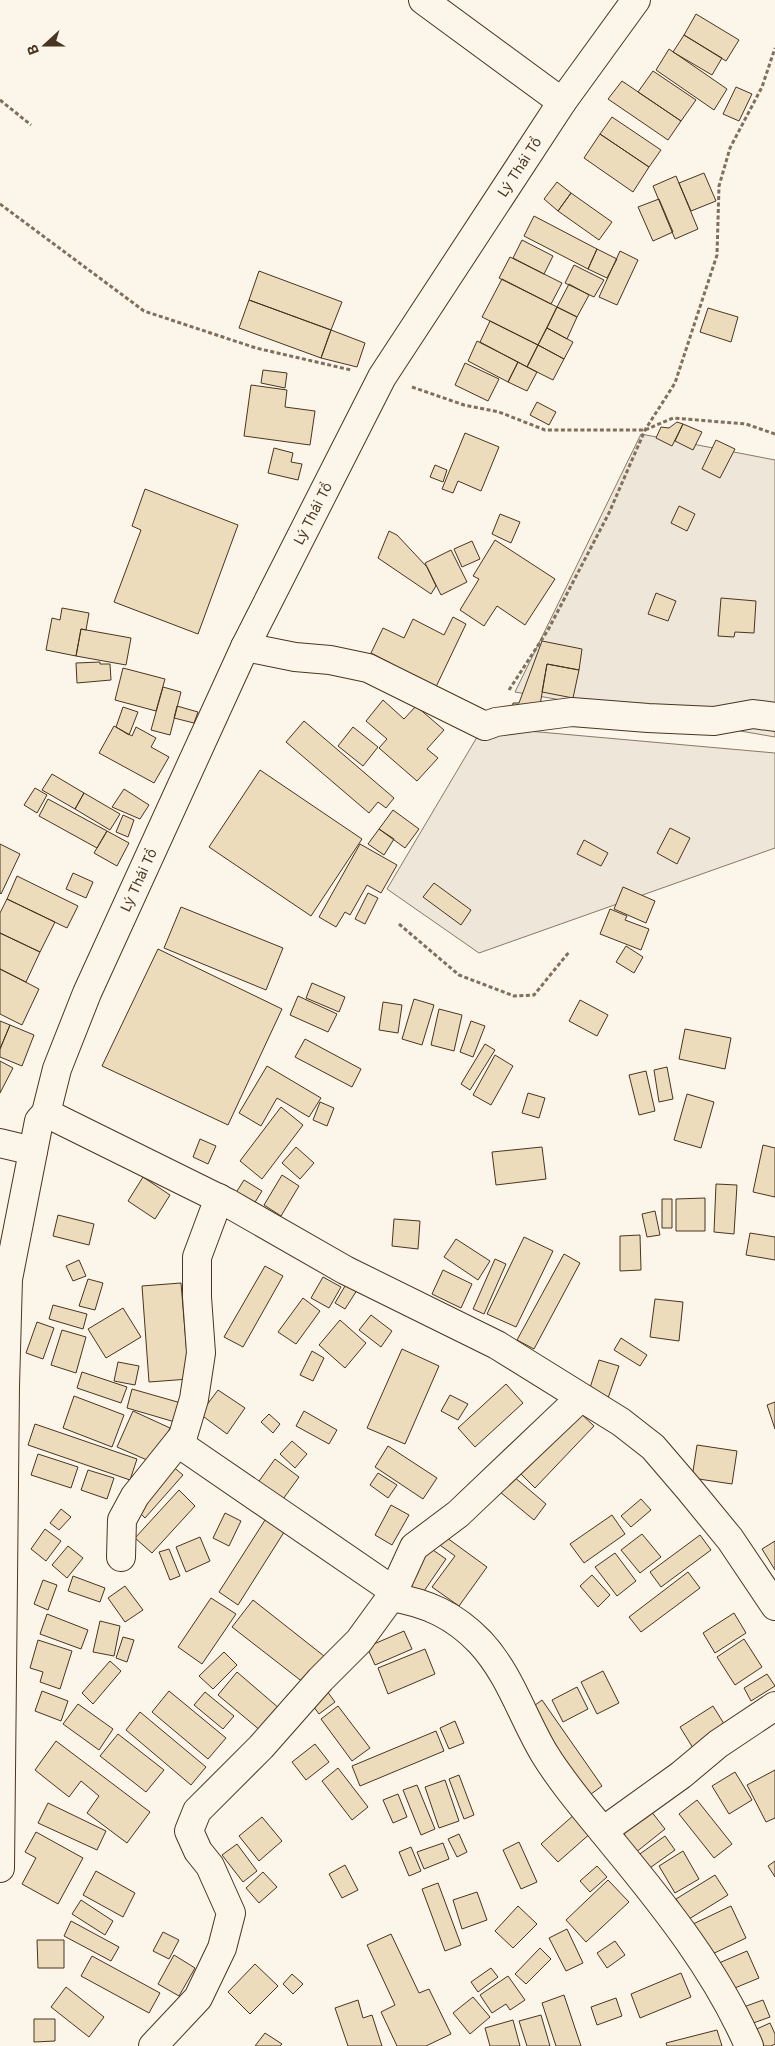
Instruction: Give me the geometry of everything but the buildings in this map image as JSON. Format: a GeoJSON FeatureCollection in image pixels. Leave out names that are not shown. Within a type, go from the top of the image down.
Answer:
{"type":"FeatureCollection","features":[{"type":"Feature","properties":{"kind":"street"},"geometry":{"type":"LineString","coordinates":[[423,0],[562,102]]}},
{"type":"Feature","properties":{"kind":"street","name":"Lý Thái Tổ"},"geometry":{"type":"LineString","coordinates":[[0,1868],[4,1277],[39,1121],[46,1113],[57,1068],[87,993],[245,647],[382,377],[562,102],[636,0]]}},
{"type":"Feature","properties":{"kind":"street"},"geometry":{"type":"LineString","coordinates":[[245,647],[368,668],[485,726],[496,722],[572,712],[704,720],[754,714],[775,717]]}},
{"type":"Feature","properties":{"kind":"street"},"geometry":{"type":"LineString","coordinates":[[46,1113],[219,1198],[345,1270],[497,1345],[621,1422],[652,1447],[730,1539],[775,1606]]}},
{"type":"Feature","properties":{"kind":"street"},"geometry":{"type":"LineString","coordinates":[[0,1143],[33,1151]]}},
{"type":"Feature","properties":{"kind":"street"},"geometry":{"type":"LineString","coordinates":[[121,1556],[122,1520],[135,1496],[183,1436],[194,1399],[201,1353],[197,1297],[198,1257],[219,1198]]}},
{"type":"Feature","properties":{"kind":"street"},"geometry":{"type":"LineString","coordinates":[[153,2046],[198,1998],[222,1948],[231,1913],[210,1866],[198,1851],[190,1831],[197,1811],[261,1747],[321,1679],[359,1641],[393,1594],[414,1547],[458,1514],[580,1398]]}},
{"type":"Feature","properties":{"kind":"street"},"geometry":{"type":"LineString","coordinates":[[178,1443],[393,1594],[418,1602],[450,1617],[480,1642],[501,1669],[544,1753],[675,1922],[722,1992],[749,2046]]}},
{"type":"Feature","properties":{"kind":"street"},"geometry":{"type":"LineString","coordinates":[[603,1831],[681,1775],[718,1744],[775,1706]]}},
{"type":"Feature","properties":{"kind":"path"},"geometry":{"type":"LineString","coordinates":[[485,726],[548,630],[609,513],[645,430],[675,383],[717,255],[719,186],[730,148],[762,87],[775,48]]}},
{"type":"Feature","properties":{"kind":"path"},"geometry":{"type":"LineString","coordinates":[[0,100],[30,126]]}},
{"type":"Feature","properties":{"kind":"path"},"geometry":{"type":"LineString","coordinates":[[0,204],[144,311],[256,348],[382,377],[464,404],[499,412],[544,430],[645,430],[673,418],[746,424],[775,434]]}},
{"type":"Feature","properties":{"kind":"path"},"geometry":{"type":"LineString","coordinates":[[399,924],[459,975],[514,996],[534,995],[569,952]]}},
{"type":"Feature","properties":{"kind":"shaded area"},"geometry":{"type":"Polygon","coordinates":[[[641,434],[775,460],[775,737],[515,692],[641,434]]]}},
{"type":"Feature","properties":{"kind":"shaded area"},"geometry":{"type":"Polygon","coordinates":[[[483,727],[775,753],[775,848],[479,953],[387,889],[483,727]]]}}]}
